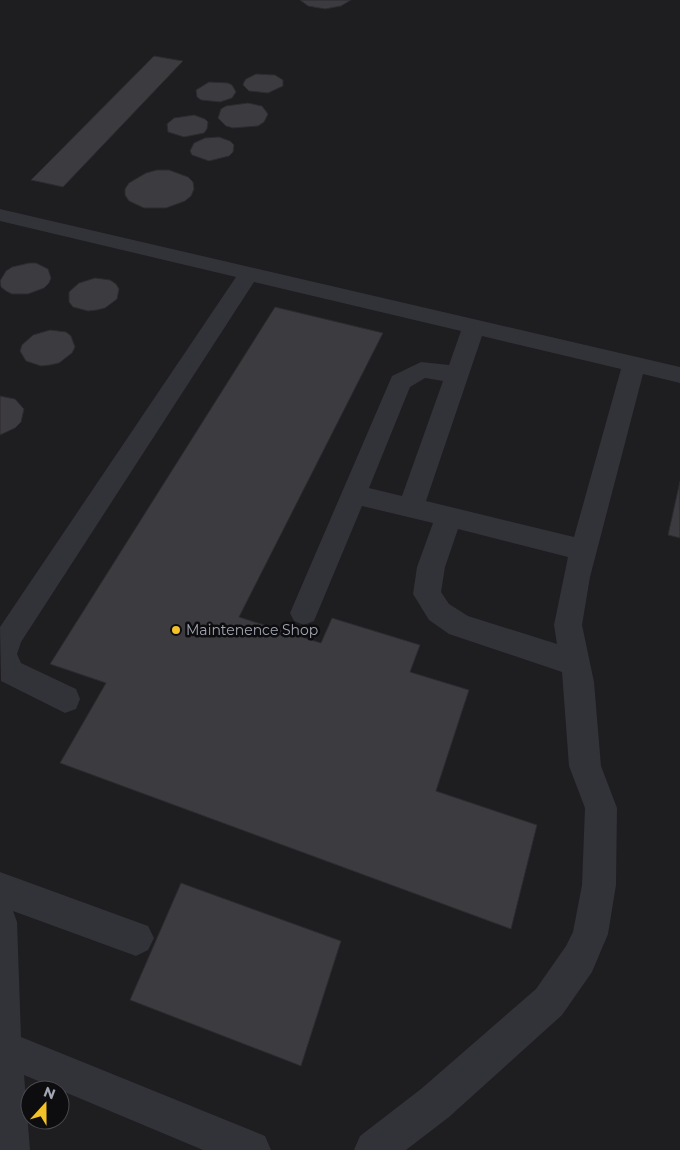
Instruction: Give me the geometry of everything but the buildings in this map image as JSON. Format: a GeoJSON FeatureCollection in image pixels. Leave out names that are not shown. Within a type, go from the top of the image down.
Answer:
{"type":"FeatureCollection","features":[{"type":"Feature","properties":{"kind":"lane"},"geometry":{"type":"LineString","coordinates":[[0,215],[680,375]]}},
{"type":"Feature","properties":{"kind":"lane"},"geometry":{"type":"LineString","coordinates":[[65,699],[11,672],[2,655],[9,636],[249,274]]}},
{"type":"Feature","properties":{"kind":"lane"},"geometry":{"type":"LineString","coordinates":[[411,508],[474,326]]}},
{"type":"Feature","properties":{"kind":"lane"},"geometry":{"type":"LineString","coordinates":[[374,1150],[435,1103],[548,1002],[579,959],[590,934],[599,885],[600,808],[585,766],[579,682],[568,625],[573,592],[583,550],[634,365]]}},
{"type":"Feature","properties":{"kind":"lane"},"geometry":{"type":"LineString","coordinates":[[304,613],[400,382],[421,370],[457,375]]}},
{"type":"Feature","properties":{"kind":"lane"},"geometry":{"type":"LineString","coordinates":[[354,494],[583,550]]}},
{"type":"Feature","properties":{"kind":"lane"},"geometry":{"type":"LineString","coordinates":[[449,517],[431,567],[427,594],[439,612],[459,625],[575,664]]}},
{"type":"Feature","properties":{"kind":"lane"},"geometry":{"type":"LineString","coordinates":[[0,889],[136,938]]}},
{"type":"Feature","properties":{"kind":"lane"},"geometry":{"type":"LineString","coordinates":[[0,922],[4,1048],[10,1150]]}},
{"type":"Feature","properties":{"kind":"lane"},"geometry":{"type":"LineString","coordinates":[[4,1048],[251,1150]]}},
{"type":"Feature","properties":{"kind":"shaded area"},"geometry":{"type":"Polygon","coordinates":[[[0,0],[680,0],[680,1150],[0,1150],[0,0]]]}},
{"type":"Feature","properties":{"kind":"place","name":"Maintenence Shop"},"geometry":{"type":"Point","coordinates":[176,630]}}]}
